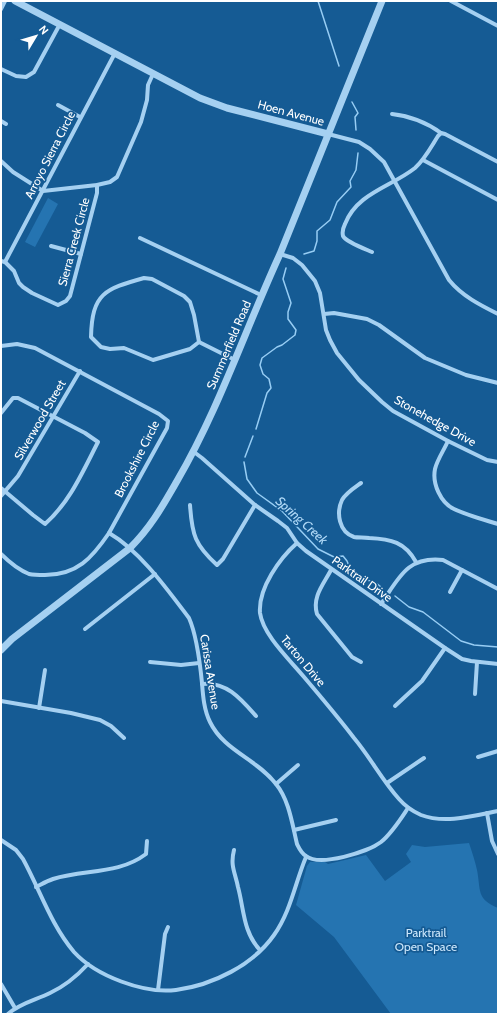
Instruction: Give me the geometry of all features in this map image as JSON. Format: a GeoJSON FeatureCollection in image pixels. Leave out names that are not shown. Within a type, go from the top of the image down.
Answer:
{"type":"FeatureCollection","features":[{"type":"Feature","properties":{"kind":"street"},"geometry":{"type":"LineString","coordinates":[[1,9],[5,1]]}},
{"type":"Feature","properties":{"kind":"street","name":"Hoen Avenue"},"geometry":{"type":"LineString","coordinates":[[15,1],[153,74],[210,102],[227,108],[359,142],[364,145],[384,162],[450,280],[457,289],[464,295],[498,314]]}},
{"type":"Feature","properties":{"kind":"street","name":"Summerfield Road"},"geometry":{"type":"LineString","coordinates":[[1,650],[12,639],[130,548],[144,534],[153,522],[194,452],[235,360],[280,254],[382,1]]}},
{"type":"Feature","properties":{"kind":"street"},"geometry":{"type":"LineString","coordinates":[[451,1],[498,26]]}},
{"type":"Feature","properties":{"kind":"street"},"geometry":{"type":"LineString","coordinates":[[1,69],[16,76],[26,78],[34,72],[60,24]]}},
{"type":"Feature","properties":{"kind":"street","name":"Arroyo Sierra Circle"},"geometry":{"type":"LineString","coordinates":[[3,262],[44,191],[80,117],[115,53]]}},
{"type":"Feature","properties":{"kind":"street"},"geometry":{"type":"LineString","coordinates":[[97,185],[110,182],[117,177],[141,122],[147,100],[148,85],[153,74]]}},
{"type":"Feature","properties":{"kind":"street"},"geometry":{"type":"LineString","coordinates":[[58,105],[80,117]]}},
{"type":"Feature","properties":{"kind":"street"},"geometry":{"type":"LineString","coordinates":[[392,114],[404,115],[416,119],[498,162]]}},
{"type":"Feature","properties":{"kind":"street"},"geometry":{"type":"LineString","coordinates":[[1,121],[6,124]]}},
{"type":"Feature","properties":{"kind":"street"},"geometry":{"type":"LineString","coordinates":[[372,252],[346,240],[342,235],[343,228],[349,214],[358,204],[380,188],[411,171],[423,160],[441,133]]}},
{"type":"Feature","properties":{"kind":"street"},"geometry":{"type":"LineString","coordinates":[[423,160],[498,200]]}},
{"type":"Feature","properties":{"kind":"street"},"geometry":{"type":"LineString","coordinates":[[1,161],[13,172],[44,191]]}},
{"type":"Feature","properties":{"kind":"street","name":"Sierra Creek Circle"},"geometry":{"type":"LineString","coordinates":[[3,262],[14,271],[23,288],[32,293],[58,306],[66,301],[70,296],[97,193],[97,185],[44,191]]}},
{"type":"Feature","properties":{"kind":"street"},"geometry":{"type":"LineString","coordinates":[[140,238],[262,295]]}},
{"type":"Feature","properties":{"kind":"street"},"geometry":{"type":"LineString","coordinates":[[51,246],[81,254]]}},
{"type":"Feature","properties":{"kind":"street","name":"Stonehedge Drive"},"geometry":{"type":"LineString","coordinates":[[280,254],[293,258],[302,265],[315,281],[320,293],[326,330],[330,340],[337,352],[359,380],[393,411],[487,460],[498,462]]}},
{"type":"Feature","properties":{"kind":"street"},"geometry":{"type":"LineString","coordinates":[[144,278],[152,279],[184,296],[190,302],[199,342],[190,349],[154,360],[124,348],[110,349],[101,347],[91,337],[91,329],[97,303],[104,294],[116,286],[144,278]]}},
{"type":"Feature","properties":{"kind":"street"},"geometry":{"type":"LineString","coordinates":[[324,314],[334,313],[367,319],[379,325],[425,358],[466,375],[498,383]]}},
{"type":"Feature","properties":{"kind":"street"},"geometry":{"type":"LineString","coordinates":[[199,342],[235,360]]}},
{"type":"Feature","properties":{"kind":"street","name":"Brookshire Circle"},"geometry":{"type":"LineString","coordinates":[[1,346],[16,344],[36,348],[159,414],[168,421],[167,428],[109,533],[84,564],[74,570],[63,573],[52,575],[31,574],[12,564],[1,554]]}},
{"type":"Feature","properties":{"kind":"street","name":"Silverwood Street"},"geometry":{"type":"LineString","coordinates":[[1,496],[18,476],[80,371]]}},
{"type":"Feature","properties":{"kind":"street"},"geometry":{"type":"LineString","coordinates":[[1,413],[13,398],[18,398],[85,433],[98,442],[78,481],[57,514],[45,524],[1,488]]}},
{"type":"Feature","properties":{"kind":"street"},"geometry":{"type":"LineString","coordinates":[[448,441],[435,469],[434,478],[437,489],[443,500],[453,509],[498,524]]}},
{"type":"Feature","properties":{"kind":"street","name":"Parktrail Drive"},"geometry":{"type":"LineString","coordinates":[[194,452],[255,505],[287,528],[297,542],[306,551],[331,570],[462,659],[498,664]]}},
{"type":"Feature","properties":{"kind":"street"},"geometry":{"type":"LineString","coordinates":[[361,483],[348,493],[342,500],[339,516],[340,524],[344,530],[355,537],[382,538],[394,541],[404,546],[416,562]]}},
{"type":"Feature","properties":{"kind":"street"},"geometry":{"type":"LineString","coordinates":[[190,505],[194,537],[210,559],[217,565],[223,559],[255,505]]}},
{"type":"Feature","properties":{"kind":"street","name":"Carissa Avenue"},"geometry":{"type":"LineString","coordinates":[[109,533],[122,540],[155,574],[190,618],[199,663],[205,710],[210,723],[225,743],[266,773],[276,784],[286,802],[297,844],[306,857]]}},
{"type":"Feature","properties":{"kind":"street","name":"Tarton Drive"},"geometry":{"type":"LineString","coordinates":[[297,542],[281,559],[265,588],[260,605],[262,620],[274,642],[354,738],[398,799],[408,808]]}},
{"type":"Feature","properties":{"kind":"street"},"geometry":{"type":"LineString","coordinates":[[381,604],[407,569],[416,562],[434,558],[443,560],[498,589]]}},
{"type":"Feature","properties":{"kind":"street"},"geometry":{"type":"LineString","coordinates":[[331,570],[315,601],[315,607],[321,620],[352,657],[361,662]]}},
{"type":"Feature","properties":{"kind":"street"},"geometry":{"type":"LineString","coordinates":[[450,592],[462,570]]}},
{"type":"Feature","properties":{"kind":"street"},"geometry":{"type":"LineString","coordinates":[[85,629],[155,574]]}},
{"type":"Feature","properties":{"kind":"street","name":"Summerfield Road"},"geometry":{"type":"LineString","coordinates":[[1,645],[12,639]]}},
{"type":"Feature","properties":{"kind":"street"},"geometry":{"type":"LineString","coordinates":[[395,706],[422,681],[445,648]]}},
{"type":"Feature","properties":{"kind":"street"},"geometry":{"type":"LineString","coordinates":[[150,662],[181,665],[199,663]]}},
{"type":"Feature","properties":{"kind":"street"},"geometry":{"type":"LineString","coordinates":[[475,694],[478,662]]}},
{"type":"Feature","properties":{"kind":"street"},"geometry":{"type":"LineString","coordinates":[[39,708],[45,670]]}},
{"type":"Feature","properties":{"kind":"street"},"geometry":{"type":"LineString","coordinates":[[202,684],[216,684],[232,691],[256,716]]}},
{"type":"Feature","properties":{"kind":"street"},"geometry":{"type":"LineString","coordinates":[[1,701],[71,713],[100,720],[111,726],[124,738]]}},
{"type":"Feature","properties":{"kind":"street"},"geometry":{"type":"LineString","coordinates":[[478,757],[498,751]]}},
{"type":"Feature","properties":{"kind":"street"},"geometry":{"type":"LineString","coordinates":[[387,783],[424,758]]}},
{"type":"Feature","properties":{"kind":"street"},"geometry":{"type":"LineString","coordinates":[[276,784],[298,765]]}},
{"type":"Feature","properties":{"kind":"street"},"geometry":{"type":"LineString","coordinates":[[1,840],[16,850],[23,859],[59,931],[75,952],[88,964],[107,976],[127,983],[158,990],[176,990],[206,983],[239,967],[260,950],[274,935],[286,913],[299,872],[306,857],[324,861],[369,850],[386,837],[408,808],[420,815],[447,820],[498,811]]}},
{"type":"Feature","properties":{"kind":"street"},"geometry":{"type":"LineString","coordinates":[[487,814],[492,841],[498,854]]}},
{"type":"Feature","properties":{"kind":"street"},"geometry":{"type":"LineString","coordinates":[[294,830],[336,820]]}},
{"type":"Feature","properties":{"kind":"street"},"geometry":{"type":"LineString","coordinates":[[36,887],[52,879],[132,864],[146,854],[147,841]]}},
{"type":"Feature","properties":{"kind":"street"},"geometry":{"type":"LineString","coordinates":[[234,850],[231,861],[238,886],[245,925],[251,939],[260,950]]}},
{"type":"Feature","properties":{"kind":"street"},"geometry":{"type":"LineString","coordinates":[[158,990],[165,934],[168,927]]}},
{"type":"Feature","properties":{"kind":"street"},"geometry":{"type":"LineString","coordinates":[[8,1014],[15,1008],[52,992],[78,975],[88,964]]}},
{"type":"Feature","properties":{"kind":"street"},"geometry":{"type":"LineString","coordinates":[[1,984],[15,1008]]}},
{"type":"Feature","properties":{"kind":"green space"},"geometry":{"type":"Polygon","coordinates":[[[48,198],[58,204],[35,247],[25,242],[48,198]]]}},
{"type":"Feature","properties":{"kind":"green space","name":"Parktrail Open Space"},"geometry":{"type":"Polygon","coordinates":[[[469,843],[477,870],[481,893],[486,901],[498,908],[498,1014],[391,1014],[334,937],[296,905],[307,866],[310,862],[325,862],[328,864],[366,855],[385,881],[411,862],[406,854],[412,845],[425,847],[469,843]]]}},
{"type":"Feature","properties":{"kind":"waterway","name":"Spring Creek"},"geometry":{"type":"LineString","coordinates":[[318,1],[339,66]]}},
{"type":"Feature","properties":{"kind":"waterway","name":"Spring Creek"},"geometry":{"type":"LineString","coordinates":[[352,102],[358,113],[355,117],[356,130]]}},
{"type":"Feature","properties":{"kind":"waterway","name":"Spring Creek"},"geometry":{"type":"LineString","coordinates":[[304,254],[314,251],[317,241],[317,231],[330,220],[337,202],[351,187],[350,181],[356,170],[358,153]]}},
{"type":"Feature","properties":{"kind":"waterway","name":"Spring Creek"},"geometry":{"type":"LineString","coordinates":[[256,429],[267,393],[271,388],[269,379],[263,374],[260,365],[262,358],[295,335],[296,330],[288,319],[288,312],[291,303],[283,279],[286,268]]}},
{"type":"Feature","properties":{"kind":"waterway","name":"Spring Creek"},"geometry":{"type":"LineString","coordinates":[[245,457],[253,436]]}},
{"type":"Feature","properties":{"kind":"waterway","name":"Spring Creek"},"geometry":{"type":"LineString","coordinates":[[244,462],[247,479],[257,493],[282,511],[318,549],[334,557],[343,556],[351,571],[358,578],[375,582],[381,587]]}},
{"type":"Feature","properties":{"kind":"waterway","name":"Spring Creek"},"geometry":{"type":"LineString","coordinates":[[395,596],[409,607],[423,612],[461,641],[474,645],[498,647]]}}]}
